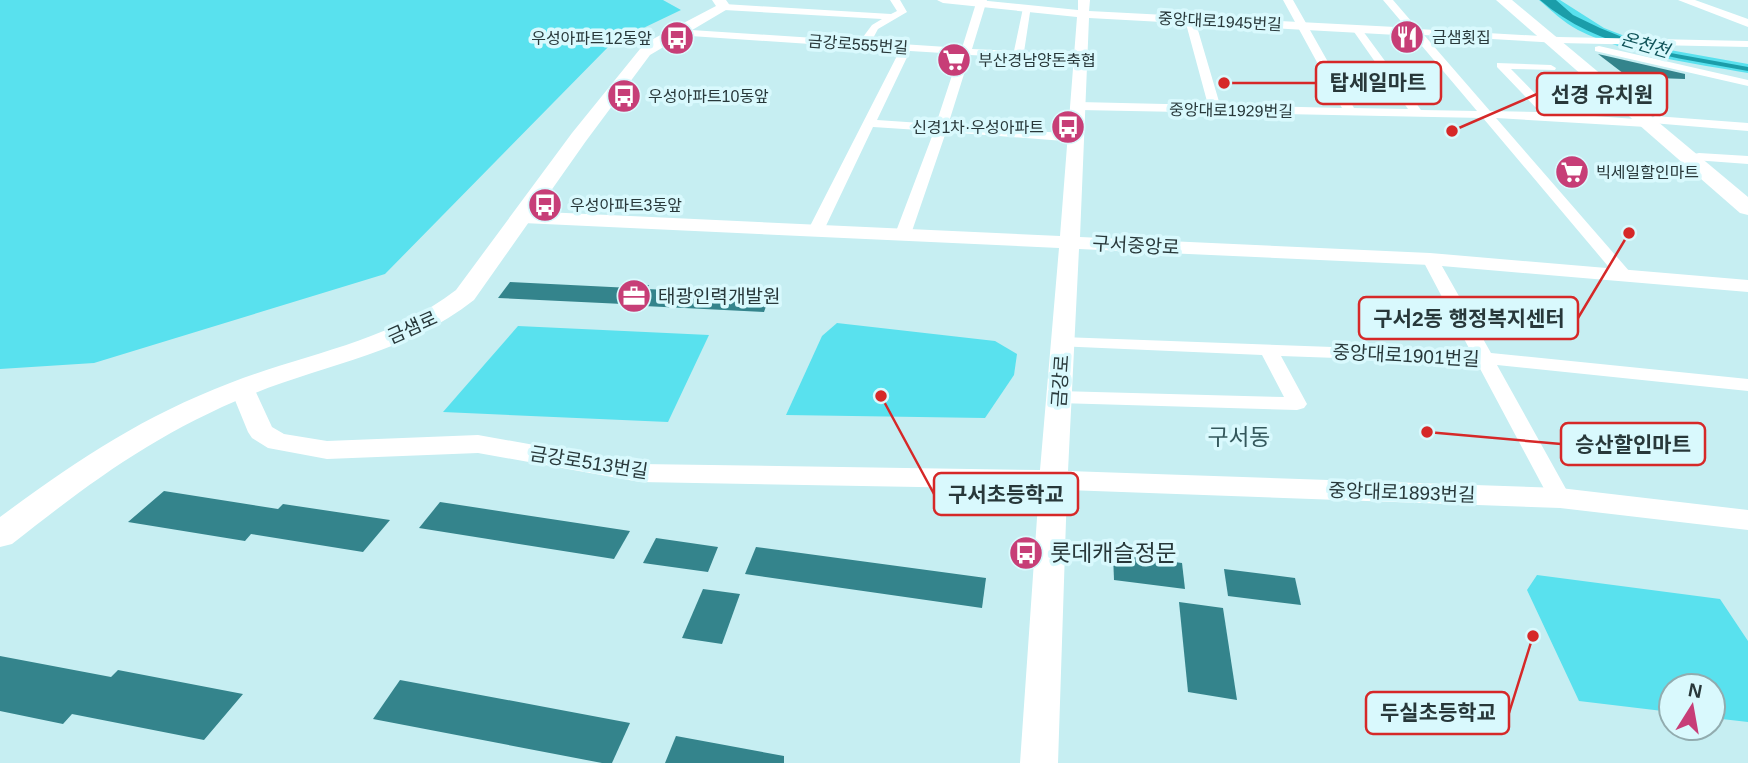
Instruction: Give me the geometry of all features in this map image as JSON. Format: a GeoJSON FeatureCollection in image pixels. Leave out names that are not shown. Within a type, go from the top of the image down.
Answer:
{"type":"FeatureCollection","features":[{"type":"Feature","properties":{"kind":"main road"},"geometry":{"type":"LineString","coordinates":[[1503,0],[1651,122],[1748,208]]}},
{"type":"Feature","properties":{"kind":"main road"},"geometry":{"type":"LineString","coordinates":[[1511,0],[1554,40]]}},
{"type":"Feature","properties":{"kind":"main road","name":"금샘로"},"geometry":{"type":"LineString","coordinates":[[0,535],[86,470],[139,436],[242,388],[414,331],[433,321],[465,295],[645,52],[722,3]]}},
{"type":"Feature","properties":{"kind":"main road"},"geometry":{"type":"LineString","coordinates":[[1651,122],[1748,196]]}},
{"type":"Feature","properties":{"kind":"street"},"geometry":{"type":"LineString","coordinates":[[772,9],[781,0]]}},
{"type":"Feature","properties":{"kind":"street"},"geometry":{"type":"LineString","coordinates":[[867,45],[865,40],[871,31],[902,12],[895,0]]}},
{"type":"Feature","properties":{"kind":"street","name":"중앙대로1945번길"},"geometry":{"type":"LineString","coordinates":[[943,0],[1028,8],[1084,7],[1190,20],[1554,40]]}},
{"type":"Feature","properties":{"kind":"street"},"geometry":{"type":"LineString","coordinates":[[1007,6],[1041,0]]}},
{"type":"Feature","properties":{"kind":"street"},"geometry":{"type":"LineString","coordinates":[[1288,0],[1350,112]]}},
{"type":"Feature","properties":{"kind":"street"},"geometry":{"type":"LineString","coordinates":[[1388,0],[1624,275]]}},
{"type":"Feature","properties":{"kind":"street"},"geometry":{"type":"LineString","coordinates":[[1684,0],[1748,23]]}},
{"type":"Feature","properties":{"kind":"street"},"geometry":{"type":"LineString","coordinates":[[903,234],[941,128],[981,2]]}},
{"type":"Feature","properties":{"kind":"street"},"geometry":{"type":"LineString","coordinates":[[722,3],[894,17]]}},
{"type":"Feature","properties":{"kind":"street","name":"금강로"},"geometry":{"type":"LineString","coordinates":[[1039,763],[1058,397],[1084,7]]}},
{"type":"Feature","properties":{"kind":"street"},"geometry":{"type":"LineString","coordinates":[[1018,55],[1028,8]]}},
{"type":"Feature","properties":{"kind":"street"},"geometry":{"type":"LineString","coordinates":[[1190,20],[1215,109]]}},
{"type":"Feature","properties":{"kind":"street"},"geometry":{"type":"LineString","coordinates":[[1357,29],[1417,113]]}},
{"type":"Feature","properties":{"kind":"street","name":"금강로555번길"},"geometry":{"type":"LineString","coordinates":[[676,32],[1082,59]]}},
{"type":"Feature","properties":{"kind":"street"},"geometry":{"type":"LineString","coordinates":[[1554,40],[1746,45]]}},
{"type":"Feature","properties":{"kind":"street"},"geometry":{"type":"LineString","coordinates":[[1554,40],[1748,83]]}},
{"type":"Feature","properties":{"kind":"street"},"geometry":{"type":"LineString","coordinates":[[816,230],[907,47]]}},
{"type":"Feature","properties":{"kind":"street"},"geometry":{"type":"LineString","coordinates":[[1551,68],[1501,65],[1551,116]]}},
{"type":"Feature","properties":{"kind":"street","name":"중앙대로1929번길"},"geometry":{"type":"LineString","coordinates":[[1079,106],[1551,116],[1748,127]]}},
{"type":"Feature","properties":{"kind":"street"},"geometry":{"type":"LineString","coordinates":[[870,123],[1077,138]]}},
{"type":"Feature","properties":{"kind":"street"},"geometry":{"type":"LineString","coordinates":[[1699,157],[1748,160]]}},
{"type":"Feature","properties":{"kind":"street","name":"구서중앙로"},"geometry":{"type":"LineString","coordinates":[[523,217],[1430,259],[1748,286]]}},
{"type":"Feature","properties":{"kind":"street"},"geometry":{"type":"LineString","coordinates":[[1430,259],[1560,498]]}},
{"type":"Feature","properties":{"kind":"street","name":"중앙대로1901번길"},"geometry":{"type":"LineString","coordinates":[[1062,342],[1482,358],[1748,385]]}},
{"type":"Feature","properties":{"kind":"street"},"geometry":{"type":"LineString","coordinates":[[1058,397],[1297,404],[1268,349]]}},
{"type":"Feature","properties":{"kind":"street","name":"금강로513번길"},"geometry":{"type":"LineString","coordinates":[[242,388],[261,432],[277,442],[327,450],[478,444],[639,473],[1054,480]]}},
{"type":"Feature","properties":{"kind":"street","name":"중앙대로1893번길"},"geometry":{"type":"LineString","coordinates":[[1054,480],[1560,498],[1748,520]]}},
{"type":"Feature","properties":{"kind":"shaded area"},"geometry":{"type":"Polygon","coordinates":[[[0,0],[663,0],[681,10],[612,43],[385,274],[94,363],[0,369],[0,0]]]}},
{"type":"Feature","properties":{"kind":"shaded area"},"geometry":{"type":"Polygon","coordinates":[[[1539,0],[1560,0],[1604,28],[1653,47],[1748,64],[1748,73],[1662,58],[1598,39],[1573,27],[1539,0]]]}},
{"type":"Feature","properties":{"kind":"shaded area","name":"온천천"},"geometry":{"type":"Polygon","coordinates":[[[1540,0],[1556,0],[1573,15],[1654,50],[1748,67],[1748,71],[1665,56],[1612,41],[1563,17],[1540,0]]]}},
{"type":"Feature","properties":{"kind":"shaded area"},"geometry":{"type":"Polygon","coordinates":[[[837,323],[995,341],[1017,354],[1014,375],[985,418],[786,415],[822,336],[837,323]]]}},
{"type":"Feature","properties":{"kind":"shaded area"},"geometry":{"type":"Polygon","coordinates":[[[518,326],[709,335],[668,422],[443,412],[518,326]]]}},
{"type":"Feature","properties":{"kind":"shaded area"},"geometry":{"type":"Polygon","coordinates":[[[1537,575],[1720,599],[1748,641],[1748,722],[1727,720],[1727,672],[1657,672],[1657,710],[1579,701],[1527,590],[1537,575]]]}},
{"type":"Feature","properties":{"kind":"building"},"geometry":{"type":"Polygon","coordinates":[[[1598,54],[1685,74],[1685,79],[1628,77],[1598,54]]]}},
{"type":"Feature","properties":{"kind":"building","name":"태광인력개발원"},"geometry":{"type":"Polygon","coordinates":[[[510,282],[631,288],[633,285],[649,285],[647,289],[770,295],[764,312],[621,307],[623,304],[498,298],[510,282]]]}},
{"type":"Feature","properties":{"kind":"building"},"geometry":{"type":"Polygon","coordinates":[[[164,491],[278,509],[283,504],[390,520],[363,552],[251,534],[245,541],[128,522],[164,491]]]}},
{"type":"Feature","properties":{"kind":"building"},"geometry":{"type":"Polygon","coordinates":[[[440,502],[630,531],[614,559],[419,528],[440,502]]]}},
{"type":"Feature","properties":{"kind":"building"},"geometry":{"type":"Polygon","coordinates":[[[656,538],[718,547],[708,572],[643,563],[656,538]]]}},
{"type":"Feature","properties":{"kind":"building"},"geometry":{"type":"Polygon","coordinates":[[[756,547],[986,578],[982,608],[745,574],[756,547]]]}},
{"type":"Feature","properties":{"kind":"building"},"geometry":{"type":"Polygon","coordinates":[[[1113,554],[1182,563],[1185,589],[1114,580],[1113,554]]]}},
{"type":"Feature","properties":{"kind":"building"},"geometry":{"type":"Polygon","coordinates":[[[1224,569],[1295,578],[1301,605],[1228,596],[1224,569]]]}},
{"type":"Feature","properties":{"kind":"building"},"geometry":{"type":"Polygon","coordinates":[[[703,589],[740,594],[722,644],[682,638],[703,589]]]}},
{"type":"Feature","properties":{"kind":"building"},"geometry":{"type":"Polygon","coordinates":[[[1179,602],[1223,608],[1237,700],[1188,692],[1179,602]]]}},
{"type":"Feature","properties":{"kind":"building"},"geometry":{"type":"Polygon","coordinates":[[[0,656],[111,677],[118,670],[243,694],[204,740],[72,714],[63,724],[0,711],[0,656]]]}},
{"type":"Feature","properties":{"kind":"building"},"geometry":{"type":"Polygon","coordinates":[[[400,680],[630,723],[612,763],[602,763],[373,719],[400,680]]]}},
{"type":"Feature","properties":{"kind":"building"},"geometry":{"type":"Polygon","coordinates":[[[676,736],[784,756],[784,763],[665,763],[676,736]]]}},
{"type":"Feature","properties":{"kind":"place","name":"금샘횟집"},"geometry":{"type":"Point","coordinates":[1407,37]}},
{"type":"Feature","properties":{"kind":"place","name":"우성아파트12동앞"},"geometry":{"type":"Point","coordinates":[677,38]}},
{"type":"Feature","properties":{"kind":"place","name":"부산경남양돈축협"},"geometry":{"type":"Point","coordinates":[954,60]}},
{"type":"Feature","properties":{"kind":"place","name":"탑세일마트"},"geometry":{"type":"Point","coordinates":[1224,83]}},
{"type":"Feature","properties":{"kind":"place","name":"우성아파트10동앞"},"geometry":{"type":"Point","coordinates":[624,96]}},
{"type":"Feature","properties":{"kind":"place","name":"신경1차·우성아파트"},"geometry":{"type":"Point","coordinates":[1068,127]}},
{"type":"Feature","properties":{"kind":"place","name":"선경 유치원"},"geometry":{"type":"Point","coordinates":[1452,131]}},
{"type":"Feature","properties":{"kind":"place","name":"빅세일할인마트"},"geometry":{"type":"Point","coordinates":[1572,172]}},
{"type":"Feature","properties":{"kind":"place","name":"우성아파트3동앞"},"geometry":{"type":"Point","coordinates":[545,205]}},
{"type":"Feature","properties":{"kind":"place","name":"구서2동 행정복지센터"},"geometry":{"type":"Point","coordinates":[1629,233]}},
{"type":"Feature","properties":{"kind":"place","name":"태광인력개발원"},"geometry":{"type":"Point","coordinates":[634,296]}},
{"type":"Feature","properties":{"kind":"place","name":"구서초등학교"},"geometry":{"type":"Point","coordinates":[881,396]}},
{"type":"Feature","properties":{"kind":"place","name":"승산할인마트"},"geometry":{"type":"Point","coordinates":[1427,432]}},
{"type":"Feature","properties":{"kind":"place","name":"롯데캐슬정문"},"geometry":{"type":"Point","coordinates":[1026,553]}},
{"type":"Feature","properties":{"kind":"place","name":"두실초등학교"},"geometry":{"type":"Point","coordinates":[1533,636]}},
{"type":"Feature","properties":{"kind":"district","name":"구서동"},"geometry":{"type":"Point","coordinates":[1239,437]}}]}
